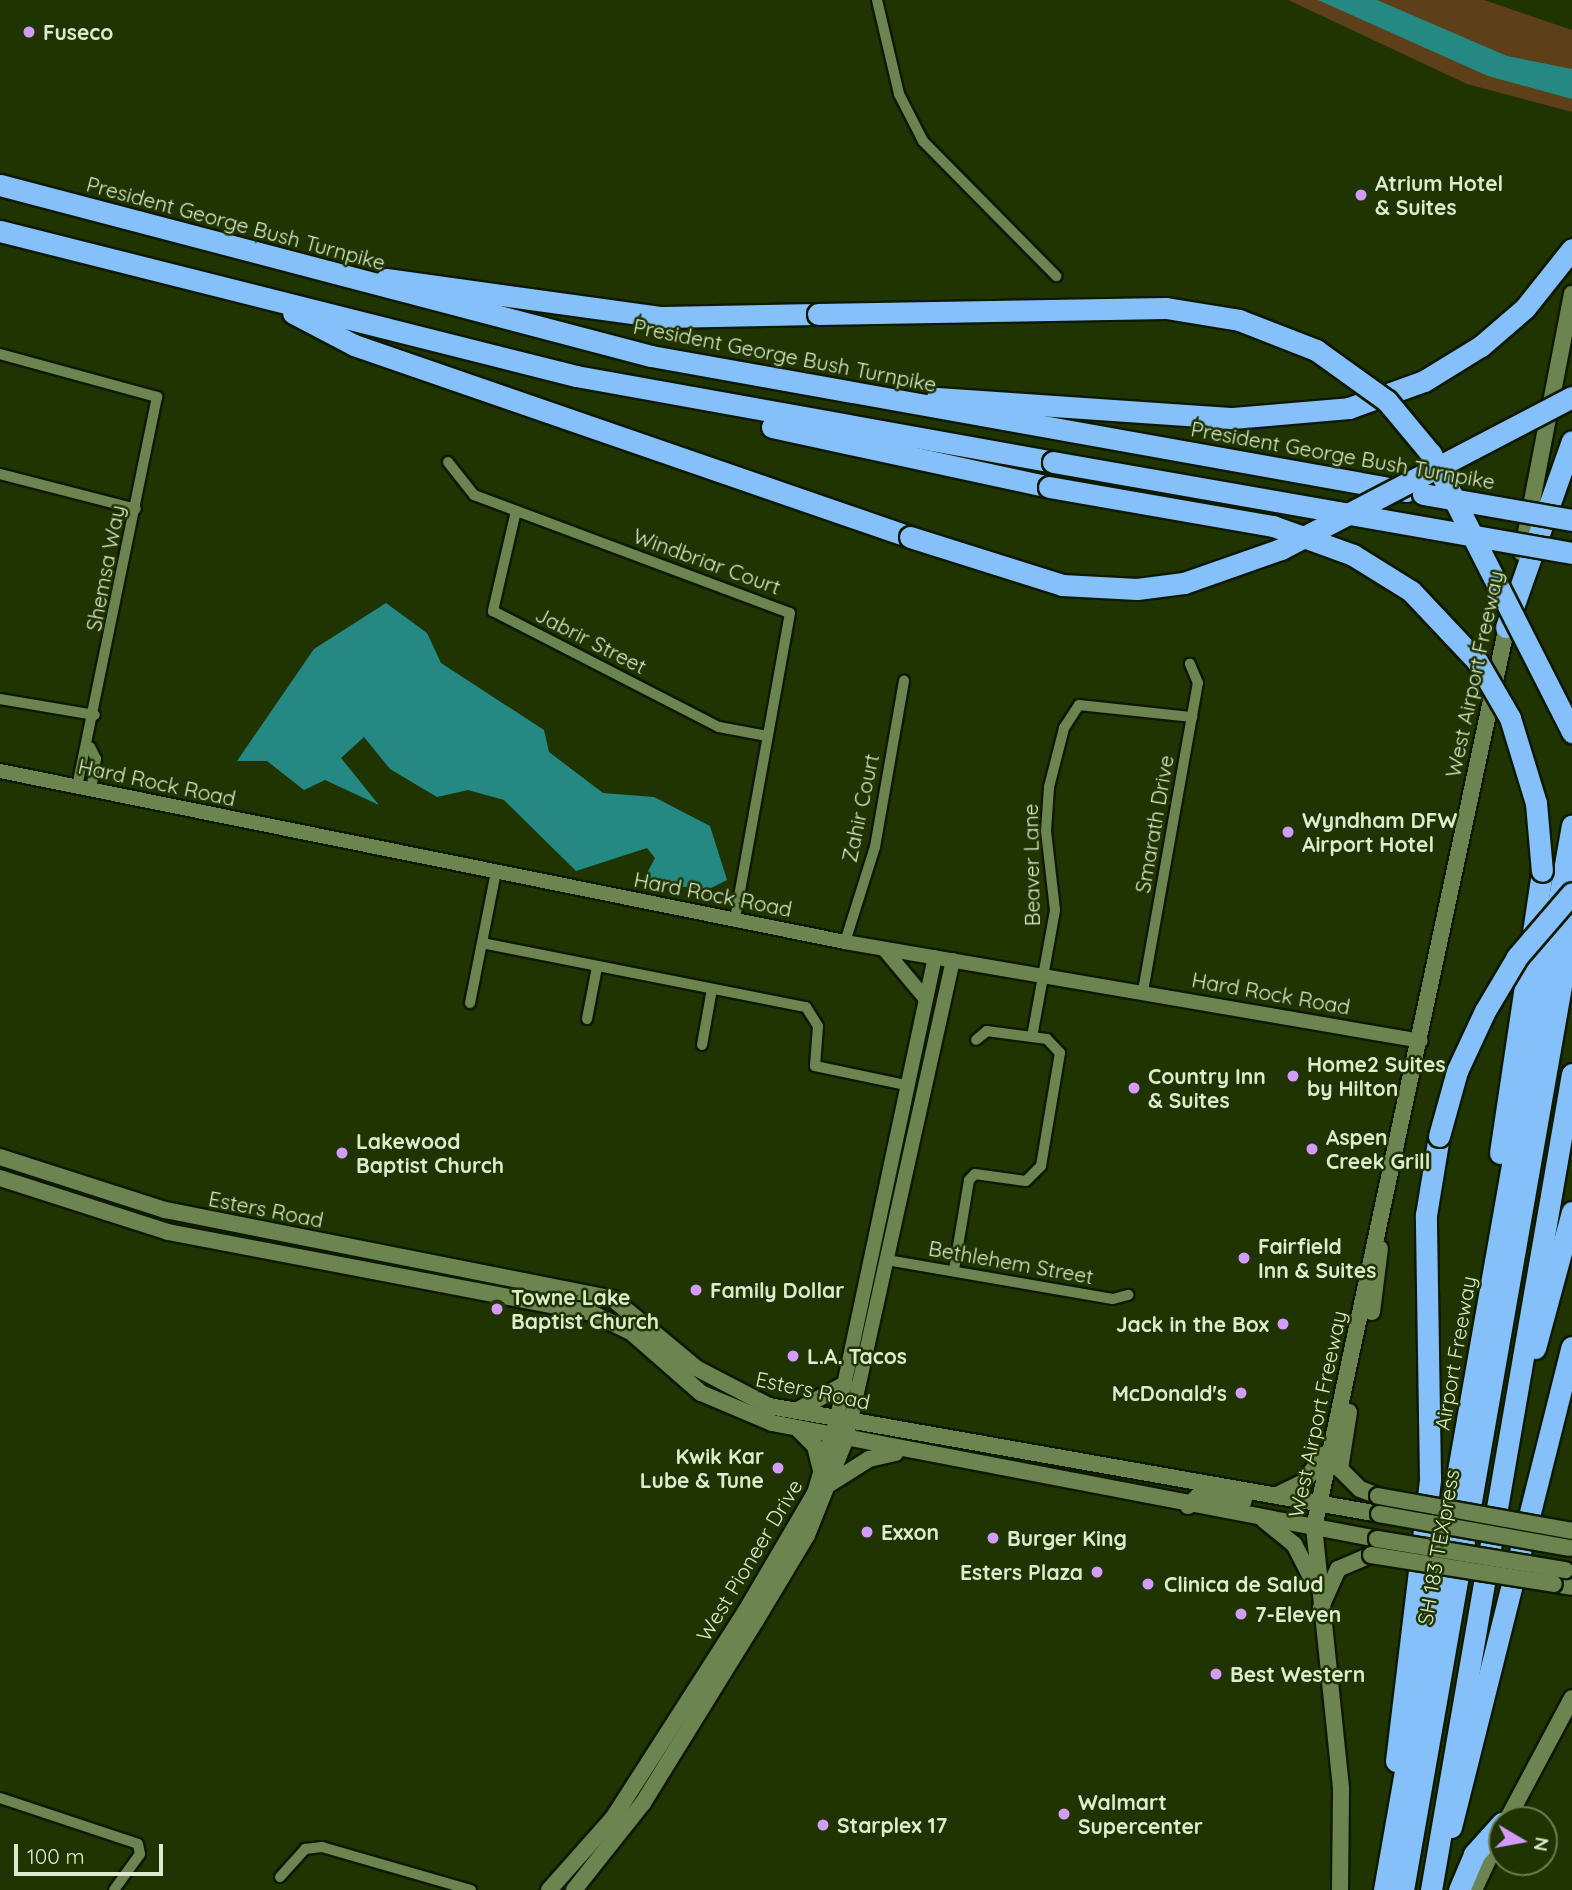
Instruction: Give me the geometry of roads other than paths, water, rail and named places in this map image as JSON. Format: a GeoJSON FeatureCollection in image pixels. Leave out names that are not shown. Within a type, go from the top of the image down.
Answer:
{"type":"FeatureCollection","features":[{"type":"Feature","properties":{"kind":"highway"},"geometry":{"type":"LineString","coordinates":[[0,171],[55,200]]}},
{"type":"Feature","properties":{"kind":"highway","name":"President George Bush Turnpike"},"geometry":{"type":"LineString","coordinates":[[0,185],[638,353],[1572,520]]}},
{"type":"Feature","properties":{"kind":"highway"},"geometry":{"type":"LineString","coordinates":[[0,230],[256,296],[677,396],[1572,553]]}},
{"type":"Feature","properties":{"kind":"highway"},"geometry":{"type":"LineString","coordinates":[[0,241],[47,243]]}},
{"type":"Feature","properties":{"kind":"highway"},"geometry":{"type":"LineString","coordinates":[[869,396],[1265,418],[1377,400],[1481,346],[1525,308],[1572,248]]}},
{"type":"Feature","properties":{"kind":"highway"},"geometry":{"type":"LineString","coordinates":[[338,276],[441,283],[661,317],[1166,308],[1239,320],[1316,350],[1387,401],[1431,454],[1572,732]]}},
{"type":"Feature","properties":{"kind":"highway"},"geometry":{"type":"LineString","coordinates":[[256,296],[354,345],[910,537],[1062,585],[1126,589],[1184,583],[1281,549],[1572,397]]}},
{"type":"Feature","properties":{"kind":"highway"},"geometry":{"type":"LineString","coordinates":[[677,396],[768,426],[1049,487],[1273,526],[1353,555],[1411,591],[1477,661],[1510,718],[1536,803],[1542,871],[1480,1277],[1479,1361]]}},
{"type":"Feature","properties":{"kind":"highway"},"geometry":{"type":"LineString","coordinates":[[1506,627],[1572,441]]}},
{"type":"Feature","properties":{"kind":"highway","name":"Airport Freeway"},"geometry":{"type":"LineString","coordinates":[[1384,1890],[1572,825]]}},
{"type":"Feature","properties":{"kind":"highway"},"geometry":{"type":"LineString","coordinates":[[1393,1841],[1397,1732],[1430,1479],[1426,1214],[1439,1136],[1485,1011],[1517,957],[1572,893]]}},
{"type":"Feature","properties":{"kind":"highway","name":"SH 183 TEXpress"},"geometry":{"type":"LineString","coordinates":[[1403,1890],[1572,923]]}},
{"type":"Feature","properties":{"kind":"highway","name":"SH 183 TEXpress"},"geometry":{"type":"LineString","coordinates":[[1412,1890],[1572,985]]}},
{"type":"Feature","properties":{"kind":"highway"},"geometry":{"type":"LineString","coordinates":[[1431,1890],[1572,1074]]}},
{"type":"Feature","properties":{"kind":"highway"},"geometry":{"type":"LineString","coordinates":[[1515,1400],[1572,1212]]}},
{"type":"Feature","properties":{"kind":"highway"},"geometry":{"type":"LineString","coordinates":[[1435,1867],[1461,1799],[1572,1347]]}},
{"type":"Feature","properties":{"kind":"highway"},"geometry":{"type":"LineString","coordinates":[[1459,1890],[1474,1854],[1488,1840]]}},
{"type":"Feature","properties":{"kind":"main road","name":"West Airport Freeway"},"geometry":{"type":"LineString","coordinates":[[1340,1890],[1341,1788],[1318,1615],[1314,1528],[1420,1041],[1572,294]]}},
{"type":"Feature","properties":{"kind":"main road","name":"Esters Road"},"geometry":{"type":"LineString","coordinates":[[0,1157],[164,1210],[548,1302],[631,1332],[701,1393],[733,1411],[797,1429],[899,1452],[1188,1506],[1569,1571]]}},
{"type":"Feature","properties":{"kind":"main road","name":"Esters Road"},"geometry":{"type":"LineString","coordinates":[[0,1178],[168,1232],[550,1285],[612,1299],[724,1388],[796,1411],[1570,1548]]}},
{"type":"Feature","properties":{"kind":"main road"},"geometry":{"type":"LineString","coordinates":[[1378,1231],[1381,1270],[1340,1469],[1360,1489],[1378,1496],[1572,1531]]}},
{"type":"Feature","properties":{"kind":"main road"},"geometry":{"type":"LineString","coordinates":[[548,1302],[550,1285]]}},
{"type":"Feature","properties":{"kind":"main road"},"geometry":{"type":"LineString","coordinates":[[796,1411],[845,1384]]}},
{"type":"Feature","properties":{"kind":"main road","name":"West Pioneer Drive"},"geometry":{"type":"LineString","coordinates":[[574,1890],[643,1803],[807,1535],[840,1439],[844,1419]]}},
{"type":"Feature","properties":{"kind":"main road"},"geometry":{"type":"LineString","coordinates":[[797,1429],[815,1446],[827,1479],[869,1459],[899,1452]]}},
{"type":"Feature","properties":{"kind":"main road"},"geometry":{"type":"LineString","coordinates":[[1188,1506],[1198,1496],[1254,1502],[1311,1476],[1333,1436]]}},
{"type":"Feature","properties":{"kind":"main road"},"geometry":{"type":"LineString","coordinates":[[1047,1479],[1051,1457]]}},
{"type":"Feature","properties":{"kind":"main road"},"geometry":{"type":"LineString","coordinates":[[1047,1479],[1066,1470],[1115,1468]]}},
{"type":"Feature","properties":{"kind":"main road","name":"West Pioneer Drive"},"geometry":{"type":"LineString","coordinates":[[549,1890],[625,1800],[827,1479]]}},
{"type":"Feature","properties":{"kind":"main road"},"geometry":{"type":"LineString","coordinates":[[1188,1506],[1192,1481]]}},
{"type":"Feature","properties":{"kind":"main road"},"geometry":{"type":"LineString","coordinates":[[1262,1518],[1294,1544],[1315,1585]]}},
{"type":"Feature","properties":{"kind":"main road"},"geometry":{"type":"LineString","coordinates":[[1318,1615],[1338,1569],[1371,1555],[1572,1587]]}},
{"type":"Feature","properties":{"kind":"main road"},"geometry":{"type":"LineString","coordinates":[[1514,1806],[1572,1698]]}},
{"type":"Feature","properties":{"kind":"main road"},"geometry":{"type":"LineString","coordinates":[[1474,1890],[1488,1859]]}},
{"type":"Feature","properties":{"kind":"street"},"geometry":{"type":"LineString","coordinates":[[877,0],[900,94],[923,141],[1056,275]]}},
{"type":"Feature","properties":{"kind":"street","name":"Shemsa Way"},"geometry":{"type":"LineString","coordinates":[[0,354],[157,397],[95,715],[84,788]]}},
{"type":"Feature","properties":{"kind":"street","name":"Windbriar Court"},"geometry":{"type":"LineString","coordinates":[[448,462],[474,495],[790,613],[735,920]]}},
{"type":"Feature","properties":{"kind":"street"},"geometry":{"type":"LineString","coordinates":[[0,474],[136,509]]}},
{"type":"Feature","properties":{"kind":"street","name":"Jabrir Street"},"geometry":{"type":"LineString","coordinates":[[516,510],[493,611],[719,727],[767,736]]}},
{"type":"Feature","properties":{"kind":"street","name":"Smarath Drive"},"geometry":{"type":"LineString","coordinates":[[1143,991],[1198,683],[1190,664]]}},
{"type":"Feature","properties":{"kind":"street","name":"Zahir Court"},"geometry":{"type":"LineString","coordinates":[[845,942],[875,847],[904,680]]}},
{"type":"Feature","properties":{"kind":"street"},"geometry":{"type":"LineString","coordinates":[[0,699],[95,715]]}},
{"type":"Feature","properties":{"kind":"street","name":"Beaver Lane"},"geometry":{"type":"LineString","coordinates":[[1044,975],[1055,910],[1049,787],[1064,728],[1079,705],[1192,717]]}},
{"type":"Feature","properties":{"kind":"street","name":"Hard Rock Road"},"geometry":{"type":"LineString","coordinates":[[0,771],[845,942],[1143,991],[1420,1041]]}},
{"type":"Feature","properties":{"kind":"street"},"geometry":{"type":"LineString","coordinates":[[470,1003],[496,872]]}},
{"type":"Feature","properties":{"kind":"street"},"geometry":{"type":"LineString","coordinates":[[482,943],[806,1007],[818,1026],[815,1066],[905,1085],[913,1091],[902,1164],[905,1180]]}},
{"type":"Feature","properties":{"kind":"street"},"geometry":{"type":"LineString","coordinates":[[884,949],[925,999]]}},
{"type":"Feature","properties":{"kind":"street","name":"West Pioneer Drive"},"geometry":{"type":"LineString","coordinates":[[844,1419],[845,1384],[905,1085],[935,957]]}},
{"type":"Feature","properties":{"kind":"street","name":"West Pioneer Drive"},"geometry":{"type":"LineString","coordinates":[[844,1419],[878,1301],[953,960]]}},
{"type":"Feature","properties":{"kind":"street"},"geometry":{"type":"LineString","coordinates":[[587,1019],[597,967]]}},
{"type":"Feature","properties":{"kind":"street"},"geometry":{"type":"LineString","coordinates":[[1032,1037],[1044,975]]}},
{"type":"Feature","properties":{"kind":"street"},"geometry":{"type":"LineString","coordinates":[[702,1045],[712,989]]}},
{"type":"Feature","properties":{"kind":"street"},"geometry":{"type":"LineString","coordinates":[[954,1270],[970,1180],[975,1174],[1026,1181],[1041,1166],[1060,1053],[1052,1041],[1032,1037],[987,1031],[976,1040]]}},
{"type":"Feature","properties":{"kind":"street"},"geometry":{"type":"LineString","coordinates":[[875,1234],[878,1301]]}},
{"type":"Feature","properties":{"kind":"street","name":"Bethlehem Street"},"geometry":{"type":"LineString","coordinates":[[887,1261],[954,1270],[1114,1299],[1128,1295]]}},
{"type":"Feature","properties":{"kind":"street"},"geometry":{"type":"LineString","coordinates":[[0,1798],[129,1839],[140,1854],[114,1890]]}},
{"type":"Feature","properties":{"kind":"street"},"geometry":{"type":"LineString","coordinates":[[280,1877],[305,1849],[322,1847],[431,1885],[471,1890]]}},
{"type":"Feature","properties":{"kind":"water"},"geometry":{"type":"Polygon","coordinates":[[[1318,0],[1377,0],[1507,56],[1572,69],[1572,99],[1488,76],[1318,0]]]}},
{"type":"Feature","properties":{"kind":"water"},"geometry":{"type":"Polygon","coordinates":[[[386,603],[427,633],[441,663],[544,730],[549,752],[603,793],[654,797],[710,826],[727,880],[707,890],[654,883],[645,877],[655,858],[647,848],[576,871],[504,800],[468,790],[437,797],[390,769],[364,737],[341,758],[379,805],[325,780],[304,790],[267,761],[237,761],[314,649],[386,603]]]}},
{"type":"Feature","properties":{"kind":"place","name":"Fuseco"},"geometry":{"type":"Point","coordinates":[29,32]}},
{"type":"Feature","properties":{"kind":"place","name":"Atrium Hotel & Suites"},"geometry":{"type":"Point","coordinates":[1361,195]}},
{"type":"Feature","properties":{"kind":"place","name":"Wyndham DFW Airport Hotel"},"geometry":{"type":"Point","coordinates":[1288,832]}},
{"type":"Feature","properties":{"kind":"place","name":"Home2 Suites by Hilton"},"geometry":{"type":"Point","coordinates":[1293,1076]}},
{"type":"Feature","properties":{"kind":"place","name":"Country Inn & Suites"},"geometry":{"type":"Point","coordinates":[1134,1088]}},
{"type":"Feature","properties":{"kind":"place","name":"Aspen Creek Grill"},"geometry":{"type":"Point","coordinates":[1312,1149]}},
{"type":"Feature","properties":{"kind":"place","name":"Lakewood Baptist Church"},"geometry":{"type":"Point","coordinates":[342,1153]}},
{"type":"Feature","properties":{"kind":"place","name":"Fairfield Inn & Suites"},"geometry":{"type":"Point","coordinates":[1244,1258]}},
{"type":"Feature","properties":{"kind":"place","name":"Family Dollar"},"geometry":{"type":"Point","coordinates":[696,1290]}},
{"type":"Feature","properties":{"kind":"place","name":"Towne Lake Baptist Church"},"geometry":{"type":"Point","coordinates":[497,1309]}},
{"type":"Feature","properties":{"kind":"place","name":"Jack in the Box"},"geometry":{"type":"Point","coordinates":[1283,1324]}},
{"type":"Feature","properties":{"kind":"place","name":"L.A. Tacos"},"geometry":{"type":"Point","coordinates":[793,1356]}},
{"type":"Feature","properties":{"kind":"place","name":"McDonald's"},"geometry":{"type":"Point","coordinates":[1241,1393]}},
{"type":"Feature","properties":{"kind":"place","name":"Kwik Kar Lube & Tune"},"geometry":{"type":"Point","coordinates":[778,1468]}},
{"type":"Feature","properties":{"kind":"place","name":"Exxon"},"geometry":{"type":"Point","coordinates":[867,1532]}},
{"type":"Feature","properties":{"kind":"place","name":"Burger King"},"geometry":{"type":"Point","coordinates":[993,1538]}},
{"type":"Feature","properties":{"kind":"place","name":"Esters Plaza"},"geometry":{"type":"Point","coordinates":[1097,1572]}},
{"type":"Feature","properties":{"kind":"place","name":"Clinica de Salud"},"geometry":{"type":"Point","coordinates":[1148,1584]}},
{"type":"Feature","properties":{"kind":"place","name":"7-Eleven"},"geometry":{"type":"Point","coordinates":[1241,1614]}},
{"type":"Feature","properties":{"kind":"place","name":"Best Western"},"geometry":{"type":"Point","coordinates":[1216,1674]}},
{"type":"Feature","properties":{"kind":"place","name":"Walmart Supercenter"},"geometry":{"type":"Point","coordinates":[1064,1814]}},
{"type":"Feature","properties":{"kind":"place","name":"Starplex 17"},"geometry":{"type":"Point","coordinates":[823,1825]}}]}
